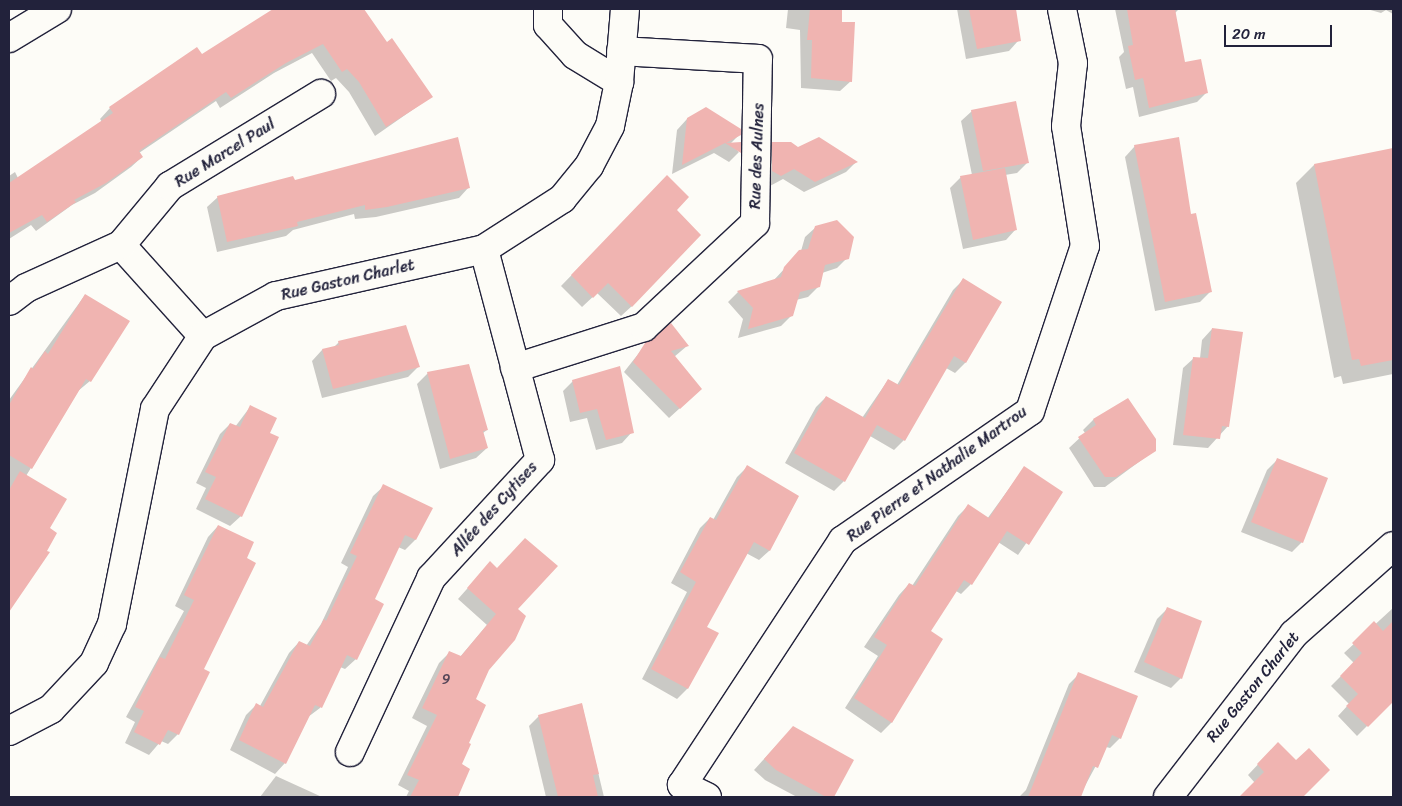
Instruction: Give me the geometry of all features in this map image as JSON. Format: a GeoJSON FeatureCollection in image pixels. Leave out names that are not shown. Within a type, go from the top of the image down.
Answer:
{"type":"FeatureCollection","features":[{"type":"Feature","properties":{"kind":"street"},"geometry":{"type":"LineString","coordinates":[[9,38],[57,9]]}},
{"type":"Feature","properties":{"kind":"street"},"geometry":{"type":"LineString","coordinates":[[548,9],[548,25],[576,55],[619,82]]}},
{"type":"Feature","properties":{"kind":"street","name":"Rue Gaston Charlet"},"geometry":{"type":"LineString","coordinates":[[9,731],[51,709],[94,663],[112,624],[155,409],[203,336],[276,296],[484,249],[562,199],[590,166],[610,126],[619,82],[625,9]]}},
{"type":"Feature","properties":{"kind":"street","name":"Rue Pierre et Nathalie Martrou"},"geometry":{"type":"LineString","coordinates":[[707,797],[682,785],[843,540],[1030,411],[1085,246],[1066,126],[1073,63],[1062,9]]}},
{"type":"Feature","properties":{"kind":"street","name":"Rue des Aulnes"},"geometry":{"type":"LineString","coordinates":[[516,368],[644,327],[755,223],[758,59],[621,51]]}},
{"type":"Feature","properties":{"kind":"street","name":"Rue Marcel Paul"},"geometry":{"type":"LineString","coordinates":[[9,300],[26,288],[120,245],[170,186],[321,94]]}},
{"type":"Feature","properties":{"kind":"street"},"geometry":{"type":"LineString","coordinates":[[120,245],[203,336]]}},
{"type":"Feature","properties":{"kind":"street","name":"Allée des Cytises"},"geometry":{"type":"LineString","coordinates":[[350,752],[431,578],[540,460],[484,249]]}},
{"type":"Feature","properties":{"kind":"street","name":"Rue Gaston Charlet"},"geometry":{"type":"LineString","coordinates":[[1168,797],[1294,634],[1393,546]]}},
{"type":"Feature","properties":{"kind":"building"},"geometry":{"type":"Polygon","coordinates":[[[273,9],[364,9],[387,42],[392,38],[433,97],[386,127],[359,82],[347,69],[342,72],[323,44],[286,63],[231,98],[226,92],[139,151],[143,157],[106,183],[74,200],[76,202],[47,222],[42,215],[9,233],[9,183],[113,113],[109,107],[197,47],[202,54],[273,9]]]}},
{"type":"Feature","properties":{"kind":"building"},"geometry":{"type":"Polygon","coordinates":[[[810,9],[842,9],[842,22],[855,22],[852,82],[811,78],[812,40],[807,40],[810,9]]]}},
{"type":"Feature","properties":{"kind":"building"},"geometry":{"type":"Polygon","coordinates":[[[969,9],[1016,9],[1021,41],[977,49],[969,9]]]}},
{"type":"Feature","properties":{"kind":"building"},"geometry":{"type":"Polygon","coordinates":[[[1127,9],[1175,9],[1185,62],[1201,59],[1208,93],[1149,108],[1143,78],[1135,80],[1128,46],[1133,45],[1127,9]]]}},
{"type":"Feature","properties":{"kind":"building"},"geometry":{"type":"Polygon","coordinates":[[[1016,101],[1029,163],[983,171],[971,110],[1016,101]]]}},
{"type":"Feature","properties":{"kind":"building"},"geometry":{"type":"Polygon","coordinates":[[[706,107],[741,129],[741,135],[726,143],[741,142],[741,153],[725,143],[682,165],[687,118],[706,107]]]}},
{"type":"Feature","properties":{"kind":"building"},"geometry":{"type":"Polygon","coordinates":[[[458,137],[470,188],[387,207],[365,210],[365,205],[297,222],[298,226],[227,242],[217,196],[293,176],[295,180],[458,137]]]}},
{"type":"Feature","properties":{"kind":"building"},"geometry":{"type":"Polygon","coordinates":[[[819,137],[858,162],[815,182],[794,169],[781,176],[772,171],[772,142],[791,142],[798,147],[819,137]]]}},
{"type":"Feature","properties":{"kind":"building"},"geometry":{"type":"Polygon","coordinates":[[[1179,137],[1191,214],[1196,213],[1212,292],[1165,302],[1134,145],[1179,137]]]}},
{"type":"Feature","properties":{"kind":"building"},"geometry":{"type":"Polygon","coordinates":[[[1393,148],[1393,360],[1361,366],[1359,359],[1352,360],[1314,164],[1393,148]]]}},
{"type":"Feature","properties":{"kind":"building"},"geometry":{"type":"Polygon","coordinates":[[[1005,168],[1017,230],[973,240],[960,176],[1005,168]]]}},
{"type":"Feature","properties":{"kind":"building"},"geometry":{"type":"Polygon","coordinates":[[[667,175],[689,197],[677,210],[701,235],[632,307],[608,283],[593,298],[571,275],[667,175]]]}},
{"type":"Feature","properties":{"kind":"building"},"geometry":{"type":"Polygon","coordinates":[[[837,220],[854,237],[849,259],[825,265],[820,287],[800,292],[793,316],[748,329],[753,308],[737,291],[781,277],[784,267],[799,250],[808,249],[815,226],[837,220]]]}},
{"type":"Feature","properties":{"kind":"building"},"geometry":{"type":"Polygon","coordinates":[[[963,278],[1002,302],[966,363],[954,356],[905,441],[877,425],[845,482],[794,453],[826,396],[865,418],[888,379],[899,385],[963,278]]]}},
{"type":"Feature","properties":{"kind":"building"},"geometry":{"type":"Polygon","coordinates":[[[85,294],[130,321],[91,382],[86,379],[32,469],[9,455],[9,405],[31,367],[33,369],[45,351],[48,354],[85,294]]]}},
{"type":"Feature","properties":{"kind":"building"},"geometry":{"type":"Polygon","coordinates":[[[671,323],[689,346],[671,351],[702,389],[680,409],[633,362],[645,343],[671,323]]]}},
{"type":"Feature","properties":{"kind":"building"},"geometry":{"type":"Polygon","coordinates":[[[406,325],[420,367],[333,389],[322,349],[339,345],[338,341],[406,325]]]}},
{"type":"Feature","properties":{"kind":"building"},"geometry":{"type":"Polygon","coordinates":[[[1212,328],[1243,332],[1229,427],[1222,426],[1220,439],[1183,435],[1193,357],[1208,358],[1212,328]]]}},
{"type":"Feature","properties":{"kind":"building"},"geometry":{"type":"Polygon","coordinates":[[[469,364],[488,430],[483,431],[488,448],[450,459],[427,372],[469,364]]]}},
{"type":"Feature","properties":{"kind":"building"},"geometry":{"type":"Polygon","coordinates":[[[620,366],[634,433],[606,440],[597,409],[580,413],[572,380],[620,366]]]}},
{"type":"Feature","properties":{"kind":"building"},"geometry":{"type":"Polygon","coordinates":[[[1128,398],[1156,439],[1156,451],[1116,477],[1105,477],[1078,437],[1096,425],[1093,419],[1128,398]]]}},
{"type":"Feature","properties":{"kind":"building"},"geometry":{"type":"Polygon","coordinates":[[[250,405],[277,418],[270,433],[279,437],[242,517],[205,499],[216,477],[205,472],[230,423],[240,427],[250,405]]]}},
{"type":"Feature","properties":{"kind":"building"},"geometry":{"type":"Polygon","coordinates":[[[1277,458],[1328,478],[1303,543],[1251,522],[1277,458]]]}},
{"type":"Feature","properties":{"kind":"building"},"geometry":{"type":"Polygon","coordinates":[[[747,465],[799,496],[770,551],[754,542],[707,627],[719,633],[688,689],[651,669],[696,582],[680,572],[710,517],[716,520],[747,465]]]}},
{"type":"Feature","properties":{"kind":"building"},"geometry":{"type":"Polygon","coordinates":[[[1024,466],[1063,492],[1029,545],[1007,531],[972,585],[964,580],[931,631],[943,639],[892,723],[854,698],[887,645],[874,637],[909,583],[915,586],[968,504],[989,518],[1024,466]]]}},
{"type":"Feature","properties":{"kind":"building"},"geometry":{"type":"Polygon","coordinates":[[[20,471],[67,499],[50,528],[57,533],[47,551],[50,552],[9,612],[9,490],[20,471]]]}},
{"type":"Feature","properties":{"kind":"building"},"geometry":{"type":"Polygon","coordinates":[[[383,484],[433,508],[416,540],[405,535],[375,599],[384,604],[357,660],[347,655],[322,708],[315,705],[286,764],[239,740],[256,703],[263,707],[299,641],[310,646],[324,619],[326,621],[357,556],[350,553],[383,484]]]}},
{"type":"Feature","properties":{"kind":"building"},"geometry":{"type":"Polygon","coordinates":[[[218,525],[254,542],[247,558],[256,563],[204,669],[210,672],[179,735],[168,730],[160,745],[134,732],[144,711],[135,707],[160,657],[165,659],[194,600],[184,595],[218,525]]]}},
{"type":"Feature","properties":{"kind":"building"},"geometry":{"type":"Polygon","coordinates":[[[525,538],[558,566],[518,609],[526,616],[515,640],[489,670],[476,699],[486,705],[462,764],[470,769],[458,797],[410,797],[419,780],[407,775],[437,715],[422,708],[449,651],[461,656],[496,614],[467,588],[490,561],[497,568],[525,538]]]}},
{"type":"Feature","properties":{"kind":"building"},"geometry":{"type":"Polygon","coordinates":[[[1167,607],[1202,621],[1182,679],[1144,662],[1167,607]]]}},
{"type":"Feature","properties":{"kind":"building"},"geometry":{"type":"Polygon","coordinates":[[[1374,621],[1383,631],[1393,621],[1393,702],[1368,727],[1346,706],[1358,694],[1340,676],[1362,653],[1352,643],[1374,621]]]}},
{"type":"Feature","properties":{"kind":"building"},"geometry":{"type":"Polygon","coordinates":[[[1078,672],[1138,696],[1121,739],[1112,735],[1098,768],[1093,766],[1081,797],[1028,797],[1078,672]]]}},
{"type":"Feature","properties":{"kind":"building"},"geometry":{"type":"Polygon","coordinates":[[[582,703],[599,774],[593,775],[598,797],[558,797],[538,715],[582,703]]]}},
{"type":"Feature","properties":{"kind":"building"},"geometry":{"type":"Polygon","coordinates":[[[793,726],[854,760],[834,797],[826,797],[776,770],[764,759],[793,726]]]}},
{"type":"Feature","properties":{"kind":"building"},"geometry":{"type":"Polygon","coordinates":[[[1278,742],[1296,760],[1309,748],[1330,770],[1303,797],[1239,797],[1264,772],[1257,764],[1278,742]]]}}]}
